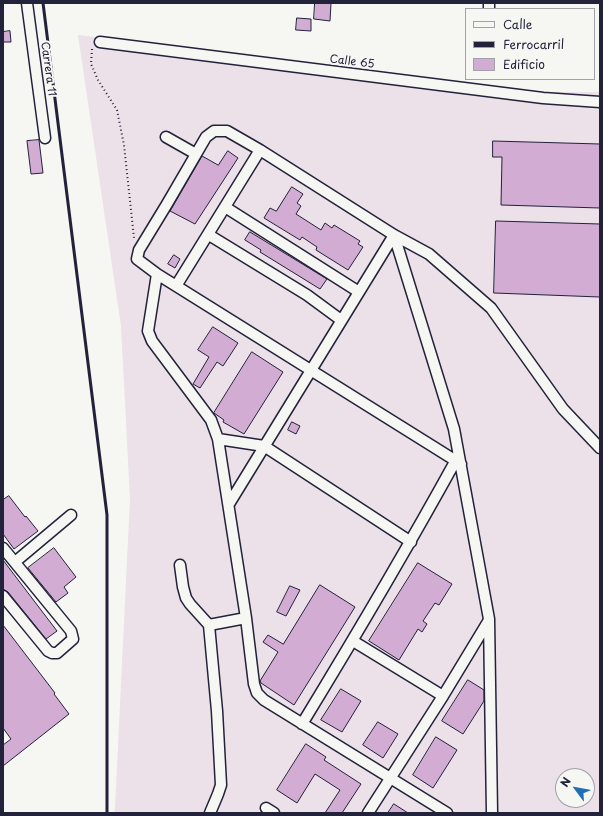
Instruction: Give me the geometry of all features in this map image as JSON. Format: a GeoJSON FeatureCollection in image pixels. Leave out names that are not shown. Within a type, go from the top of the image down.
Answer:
{"type":"FeatureCollection","features":[{"type":"Feature","properties":{"kind":"street","name":"Carrera 11"},"geometry":{"type":"LineString","coordinates":[[27,3],[45,138]]}},
{"type":"Feature","properties":{"kind":"street","name":"Calle 65"},"geometry":{"type":"LineString","coordinates":[[100,42],[543,98],[600,102]]}},
{"type":"Feature","properties":{"kind":"street"},"geometry":{"type":"LineString","coordinates":[[459,462],[176,286],[137,259],[139,250],[206,137],[214,131],[227,131],[260,150],[394,235],[429,254],[490,308],[564,409],[600,448]]}},
{"type":"Feature","properties":{"kind":"street"},"geometry":{"type":"LineString","coordinates":[[166,137],[196,154]]}},
{"type":"Feature","properties":{"kind":"street"},"geometry":{"type":"LineString","coordinates":[[176,286],[209,235],[260,150]]}},
{"type":"Feature","properties":{"kind":"street"},"geometry":{"type":"LineString","coordinates":[[225,207],[359,292]]}},
{"type":"Feature","properties":{"kind":"street"},"geometry":{"type":"LineString","coordinates":[[209,235],[307,295],[341,320]]}},
{"type":"Feature","properties":{"kind":"street"},"geometry":{"type":"LineString","coordinates":[[229,504],[394,235]]}},
{"type":"Feature","properties":{"kind":"street"},"geometry":{"type":"LineString","coordinates":[[394,235],[454,429],[459,462],[490,619],[492,813]]}},
{"type":"Feature","properties":{"kind":"street"},"geometry":{"type":"LineString","coordinates":[[157,274],[148,331],[152,341],[211,420],[218,438],[246,618],[254,684],[257,693],[264,700],[446,813]]}},
{"type":"Feature","properties":{"kind":"street"},"geometry":{"type":"LineString","coordinates":[[218,438],[264,446],[411,542]]}},
{"type":"Feature","properties":{"kind":"street"},"geometry":{"type":"LineString","coordinates":[[302,724],[459,462]]}},
{"type":"Feature","properties":{"kind":"street"},"geometry":{"type":"LineString","coordinates":[[15,562],[71,515]]}},
{"type":"Feature","properties":{"kind":"street"},"geometry":{"type":"LineString","coordinates":[[3,548],[71,631],[72,639],[57,653],[48,651],[3,596]]}},
{"type":"Feature","properties":{"kind":"street"},"geometry":{"type":"LineString","coordinates":[[180,565],[186,598],[209,625],[217,711],[221,784],[210,813]]}},
{"type":"Feature","properties":{"kind":"street"},"geometry":{"type":"LineString","coordinates":[[209,625],[246,618]]}},
{"type":"Feature","properties":{"kind":"street"},"geometry":{"type":"LineString","coordinates":[[368,813],[443,696],[490,619]]}},
{"type":"Feature","properties":{"kind":"street"},"geometry":{"type":"LineString","coordinates":[[353,641],[443,696]]}},
{"type":"Feature","properties":{"kind":"path"},"geometry":{"type":"LineString","coordinates":[[100,42],[95,43],[92,48],[91,64],[98,80],[117,110],[124,145],[137,259]]}},
{"type":"Feature","properties":{"kind":"shaded area"},"geometry":{"type":"Polygon","coordinates":[[[78,35],[545,92],[600,92],[600,813],[114,813],[130,499],[121,326],[78,35]]]}},
{"type":"Feature","properties":{"kind":"building"},"geometry":{"type":"Polygon","coordinates":[[[315,3],[331,3],[330,21],[314,19],[315,3]]]}},
{"type":"Feature","properties":{"kind":"building"},"geometry":{"type":"Polygon","coordinates":[[[297,18],[311,19],[311,31],[296,30],[297,18]]]}},
{"type":"Feature","properties":{"kind":"building"},"geometry":{"type":"Polygon","coordinates":[[[10,31],[11,42],[3,42],[3,32],[10,31]]]}},
{"type":"Feature","properties":{"kind":"building"},"geometry":{"type":"Polygon","coordinates":[[[39,140],[43,173],[31,174],[27,141],[39,140]]]}},
{"type":"Feature","properties":{"kind":"building"},"geometry":{"type":"Polygon","coordinates":[[[493,141],[600,144],[600,208],[501,205],[502,157],[493,157],[493,141]]]}},
{"type":"Feature","properties":{"kind":"building"},"geometry":{"type":"Polygon","coordinates":[[[228,151],[238,158],[195,224],[170,211],[202,156],[218,165],[228,151]]]}},
{"type":"Feature","properties":{"kind":"building"},"geometry":{"type":"Polygon","coordinates":[[[292,187],[303,194],[297,203],[301,206],[296,214],[321,230],[325,223],[332,228],[334,225],[360,241],[358,244],[363,247],[348,270],[316,250],[317,247],[302,237],[300,240],[264,218],[270,208],[276,211],[292,187]]]}},
{"type":"Feature","properties":{"kind":"building"},"geometry":{"type":"Polygon","coordinates":[[[496,221],[600,224],[600,297],[494,293],[496,221]]]}},
{"type":"Feature","properties":{"kind":"building"},"geometry":{"type":"Polygon","coordinates":[[[250,232],[327,279],[320,289],[260,252],[261,250],[245,240],[250,232]]]}},
{"type":"Feature","properties":{"kind":"building"},"geometry":{"type":"Polygon","coordinates":[[[174,255],[180,259],[175,268],[168,264],[174,255]]]}},
{"type":"Feature","properties":{"kind":"building"},"geometry":{"type":"Polygon","coordinates":[[[213,327],[238,343],[223,366],[217,362],[200,388],[193,384],[209,357],[198,350],[213,327]]]}},
{"type":"Feature","properties":{"kind":"building"},"geometry":{"type":"Polygon","coordinates":[[[252,352],[283,372],[244,434],[223,422],[224,420],[214,413],[252,352]]]}},
{"type":"Feature","properties":{"kind":"building"},"geometry":{"type":"Polygon","coordinates":[[[292,422],[300,426],[296,434],[288,430],[292,422]]]}},
{"type":"Feature","properties":{"kind":"building"},"geometry":{"type":"Polygon","coordinates":[[[9,496],[38,531],[14,549],[3,534],[3,500],[9,496]]]}},
{"type":"Feature","properties":{"kind":"building"},"geometry":{"type":"Polygon","coordinates":[[[54,548],[76,577],[64,587],[68,593],[56,602],[28,568],[54,548]]]}},
{"type":"Feature","properties":{"kind":"building"},"geometry":{"type":"Polygon","coordinates":[[[3,560],[57,631],[46,639],[8,592],[3,589],[3,560]]]}},
{"type":"Feature","properties":{"kind":"building"},"geometry":{"type":"Polygon","coordinates":[[[418,563],[452,584],[439,605],[435,603],[423,621],[427,624],[422,632],[418,629],[399,660],[369,641],[418,563]]]}},
{"type":"Feature","properties":{"kind":"building"},"geometry":{"type":"Polygon","coordinates":[[[320,585],[355,607],[294,705],[260,681],[278,652],[263,642],[268,635],[283,644],[320,585]]]}},
{"type":"Feature","properties":{"kind":"building"},"geometry":{"type":"Polygon","coordinates":[[[290,586],[300,590],[286,616],[277,612],[290,586]]]}},
{"type":"Feature","properties":{"kind":"building"},"geometry":{"type":"Polygon","coordinates":[[[3,625],[55,693],[54,694],[69,714],[3,766],[3,745],[11,739],[3,728],[3,625]]]}},
{"type":"Feature","properties":{"kind":"building"},"geometry":{"type":"Polygon","coordinates":[[[468,680],[484,690],[484,701],[463,734],[442,721],[468,680]]]}},
{"type":"Feature","properties":{"kind":"building"},"geometry":{"type":"Polygon","coordinates":[[[341,689],[361,701],[342,732],[321,720],[341,689]]]}},
{"type":"Feature","properties":{"kind":"building"},"geometry":{"type":"Polygon","coordinates":[[[378,722],[398,734],[383,758],[363,745],[378,722]]]}},
{"type":"Feature","properties":{"kind":"building"},"geometry":{"type":"Polygon","coordinates":[[[436,737],[457,750],[433,788],[413,775],[436,737]]]}},
{"type":"Feature","properties":{"kind":"building"},"geometry":{"type":"Polygon","coordinates":[[[306,744],[326,757],[324,760],[361,784],[342,813],[325,813],[340,790],[315,774],[297,803],[277,790],[306,744]]]}},
{"type":"Feature","properties":{"kind":"building"},"geometry":{"type":"Polygon","coordinates":[[[394,804],[408,813],[388,813],[394,804]]]}},
{"type":"Feature","properties":{"kind":"railway"},"geometry":{"type":"LineString","coordinates":[[43,3],[107,515],[107,813]]}}]}
